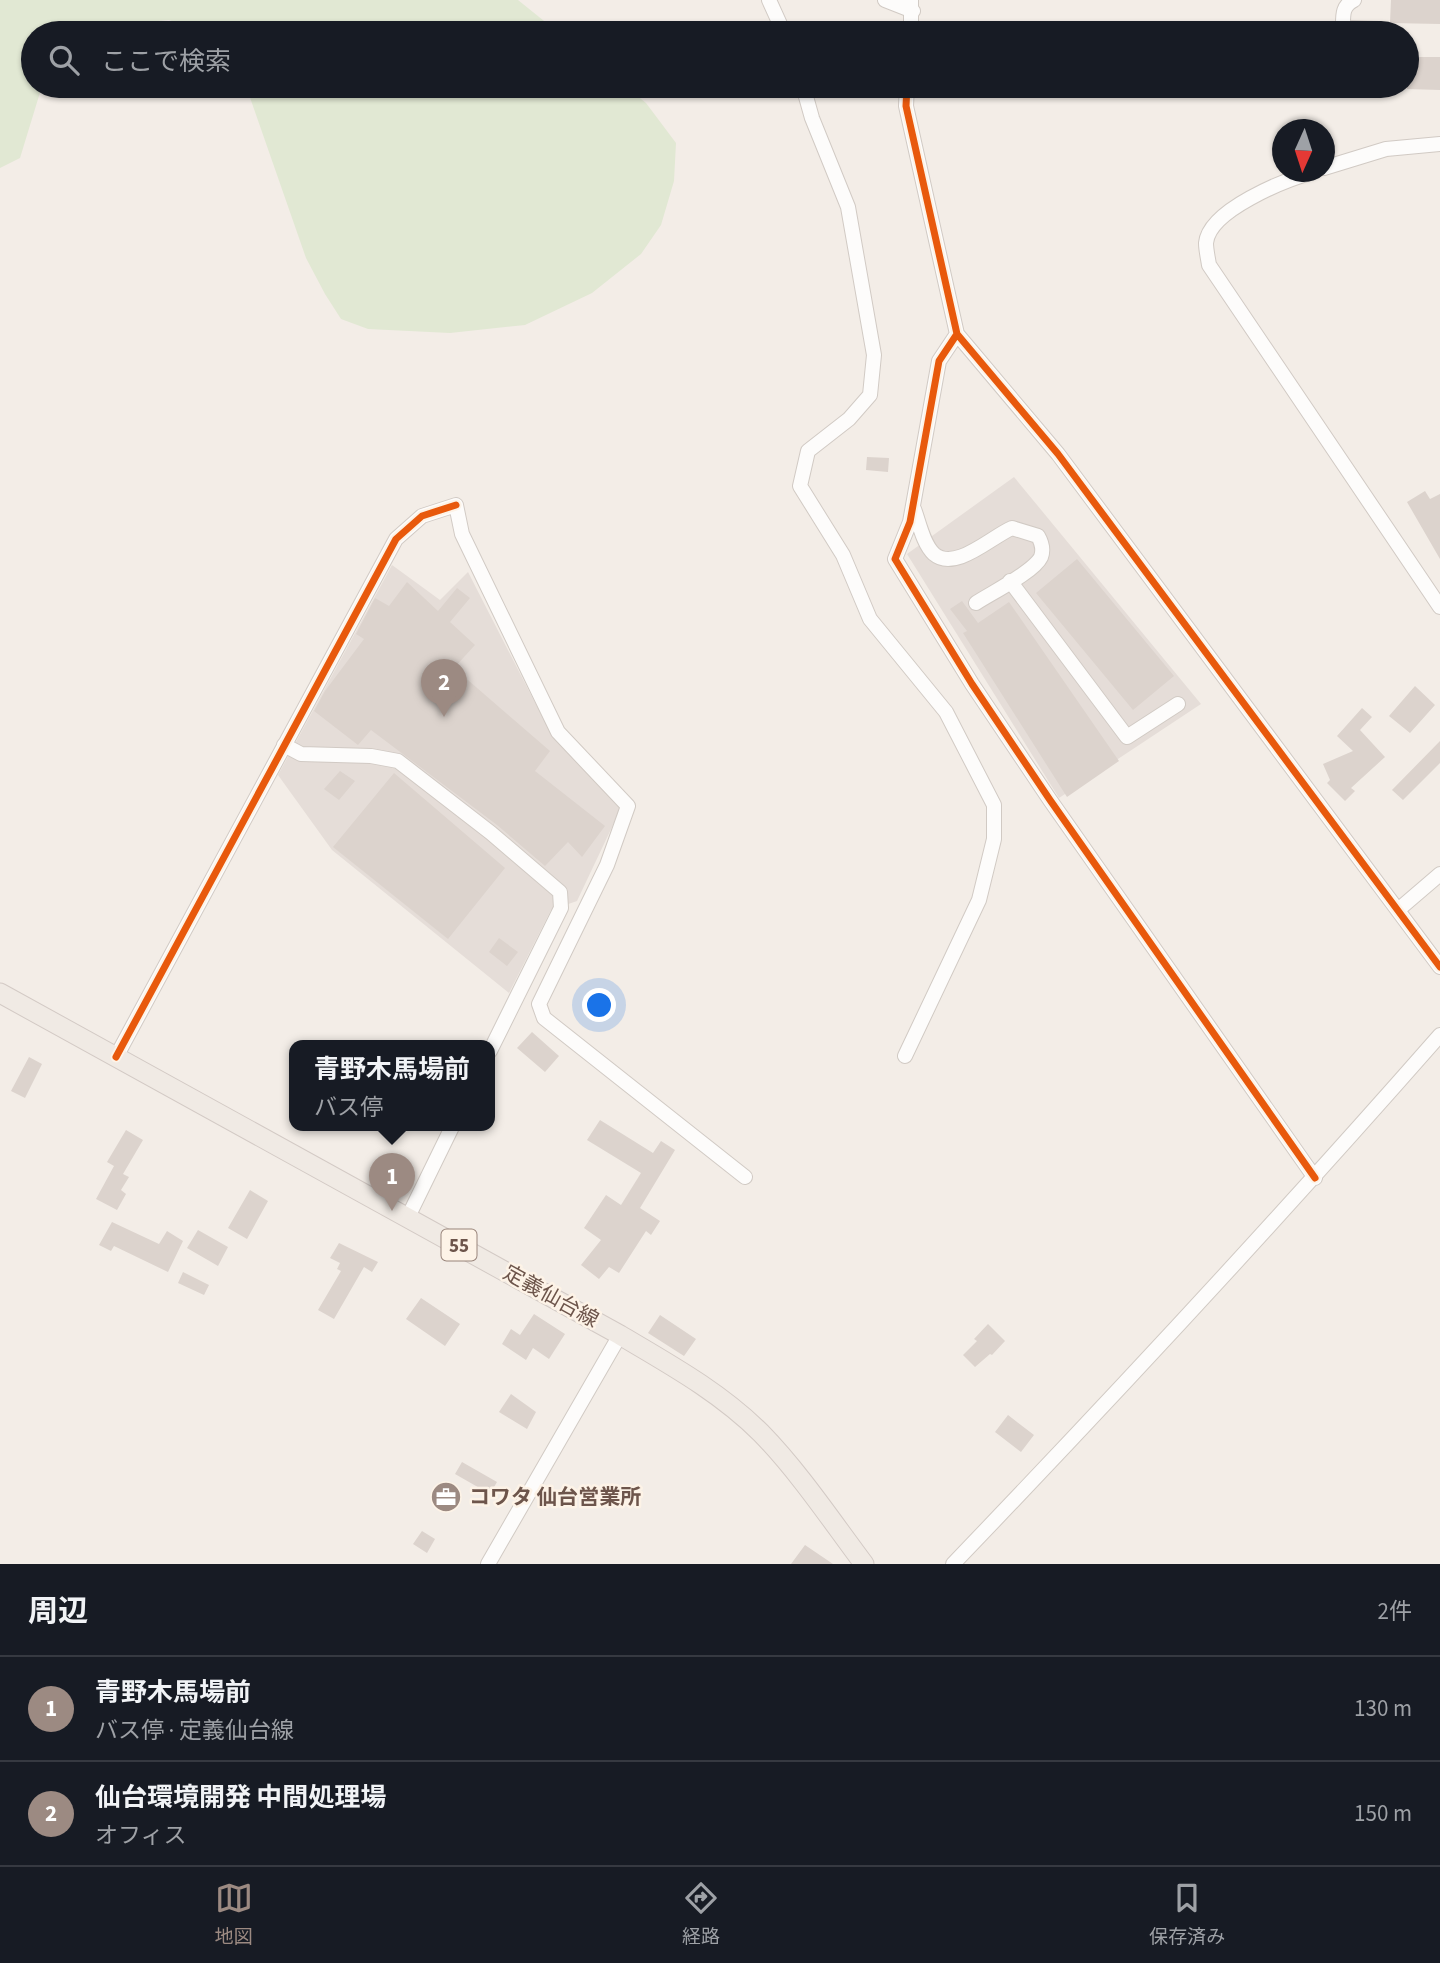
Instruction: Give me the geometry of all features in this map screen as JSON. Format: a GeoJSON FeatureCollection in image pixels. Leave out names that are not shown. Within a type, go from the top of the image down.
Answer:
{"type":"FeatureCollection","features":[{"type":"Feature","properties":{"kind":"main road","name":"定義仙台線"},"geometry":{"type":"LineString","coordinates":[[0,993],[620,1335],[715,1393],[761,1433],[864,1564]]}},
{"type":"Feature","properties":{"kind":"street"},"geometry":{"type":"LineString","coordinates":[[769,0],[779,21]]}},
{"type":"Feature","properties":{"kind":"street"},"geometry":{"type":"LineString","coordinates":[[885,0],[912,6]]}},
{"type":"Feature","properties":{"kind":"street"},"geometry":{"type":"LineString","coordinates":[[1343,21],[1343,11],[1348,3],[1354,0]]}},
{"type":"Feature","properties":{"kind":"street"},"geometry":{"type":"LineString","coordinates":[[806,98],[848,207],[874,355],[870,395],[849,419],[808,451],[800,485],[843,555],[870,619],[947,712],[994,805],[994,839],[979,900],[905,1056]]}},
{"type":"Feature","properties":{"kind":"street"},"geometry":{"type":"LineString","coordinates":[[907,98],[906,106],[957,334],[1058,454],[1440,967]]}},
{"type":"Feature","properties":{"kind":"street"},"geometry":{"type":"LineString","coordinates":[[1335,165],[1386,149],[1440,144]]}},
{"type":"Feature","properties":{"kind":"street"},"geometry":{"type":"LineString","coordinates":[[1286,182],[1231,209],[1214,226],[1206,241],[1209,265],[1440,607]]}},
{"type":"Feature","properties":{"kind":"street"},"geometry":{"type":"LineString","coordinates":[[957,334],[939,361],[910,522],[895,559],[972,684],[1050,800],[1315,1178]]}},
{"type":"Feature","properties":{"kind":"street"},"geometry":{"type":"LineString","coordinates":[[116,1057],[396,539],[422,516],[456,505],[462,534],[558,732],[628,806],[607,865],[539,1004],[544,1018],[745,1177]]}},
{"type":"Feature","properties":{"kind":"street"},"geometry":{"type":"LineString","coordinates":[[913,507],[925,541],[933,553],[944,559],[957,560],[1012,528],[1038,536],[1043,545],[1040,559],[976,603]]}},
{"type":"Feature","properties":{"kind":"street"},"geometry":{"type":"LineString","coordinates":[[1010,581],[1127,737],[1178,704]]}},
{"type":"Feature","properties":{"kind":"street"},"geometry":{"type":"LineString","coordinates":[[284,745],[301,754],[371,755],[398,761],[560,892],[561,908],[495,1041]]}},
{"type":"Feature","properties":{"kind":"street"},"geometry":{"type":"LineString","coordinates":[[1398,910],[1440,874]]}},
{"type":"Feature","properties":{"kind":"street"},"geometry":{"type":"LineString","coordinates":[[953,1564],[1075,1437],[1315,1178],[1440,1035]]}},
{"type":"Feature","properties":{"kind":"street"},"geometry":{"type":"LineString","coordinates":[[408,1217],[450,1131]]}},
{"type":"Feature","properties":{"kind":"street"},"geometry":{"type":"LineString","coordinates":[[488,1564],[620,1335]]}},
{"type":"Feature","properties":{"kind":"shaded area"},"geometry":{"type":"Polygon","coordinates":[[[1014,477],[1201,704],[1059,798],[907,554],[1014,477]]]}},
{"type":"Feature","properties":{"kind":"shaded area"},"geometry":{"type":"Polygon","coordinates":[[[392,565],[440,600],[468,572],[551,734],[621,808],[577,901],[551,910],[509,993],[332,850],[278,775],[392,565]]]}},
{"type":"Feature","properties":{"kind":"green space"},"geometry":{"type":"Polygon","coordinates":[[[0,0],[518,0],[544,21],[21,21],[21,98],[38,98],[20,158],[0,168],[0,0]]]}},
{"type":"Feature","properties":{"kind":"green space"},"geometry":{"type":"Polygon","coordinates":[[[250,98],[640,98],[676,143],[674,181],[661,225],[641,254],[592,293],[525,325],[450,333],[368,329],[341,319],[306,258],[250,98]]]}},
{"type":"Feature","properties":{"kind":"building"},"geometry":{"type":"Polygon","coordinates":[[[1391,0],[1440,0],[1440,24],[1390,21],[1391,0]]]}},
{"type":"Feature","properties":{"kind":"building"},"geometry":{"type":"Polygon","coordinates":[[[1419,57],[1440,57],[1440,90],[1419,89],[1419,57]]]}},
{"type":"Feature","properties":{"kind":"building"},"geometry":{"type":"Polygon","coordinates":[[[867,457],[889,458],[888,472],[866,470],[867,457]]]}},
{"type":"Feature","properties":{"kind":"building"},"geometry":{"type":"Polygon","coordinates":[[[1425,491],[1430,499],[1440,494],[1440,559],[1407,502],[1425,491]]]}},
{"type":"Feature","properties":{"kind":"building"},"geometry":{"type":"Polygon","coordinates":[[[1077,559],[1174,676],[1133,710],[1036,593],[1077,559]]]}},
{"type":"Feature","properties":{"kind":"building"},"geometry":{"type":"Polygon","coordinates":[[[407,582],[438,611],[457,588],[470,598],[450,622],[475,645],[454,668],[550,751],[535,771],[605,826],[582,857],[568,842],[545,866],[497,825],[371,730],[358,745],[314,711],[325,691],[364,639],[356,634],[375,598],[389,606],[407,582]]]}},
{"type":"Feature","properties":{"kind":"building"},"geometry":{"type":"Polygon","coordinates":[[[962,601],[978,623],[1009,602],[1119,761],[1067,797],[963,633],[967,631],[950,609],[962,601]]]}},
{"type":"Feature","properties":{"kind":"building"},"geometry":{"type":"Polygon","coordinates":[[[1415,686],[1435,705],[1410,733],[1389,716],[1415,686]]]}},
{"type":"Feature","properties":{"kind":"building"},"geometry":{"type":"Polygon","coordinates":[[[1362,708],[1372,717],[1360,730],[1385,757],[1351,788],[1355,791],[1345,801],[1327,783],[1330,780],[1323,764],[1353,751],[1337,736],[1362,708]]]}},
{"type":"Feature","properties":{"kind":"building"},"geometry":{"type":"Polygon","coordinates":[[[1440,741],[1440,763],[1403,800],[1392,790],[1440,741]]]}},
{"type":"Feature","properties":{"kind":"building"},"geometry":{"type":"Polygon","coordinates":[[[340,771],[355,781],[339,800],[324,789],[340,771]]]}},
{"type":"Feature","properties":{"kind":"building"},"geometry":{"type":"Polygon","coordinates":[[[394,773],[505,868],[448,939],[333,847],[394,773]]]}},
{"type":"Feature","properties":{"kind":"building"},"geometry":{"type":"Polygon","coordinates":[[[499,938],[518,952],[507,966],[489,952],[499,938]]]}},
{"type":"Feature","properties":{"kind":"building"},"geometry":{"type":"Polygon","coordinates":[[[532,1032],[559,1056],[545,1072],[517,1048],[532,1032]]]}},
{"type":"Feature","properties":{"kind":"building"},"geometry":{"type":"Polygon","coordinates":[[[29,1057],[42,1064],[25,1098],[11,1091],[29,1057]]]}},
{"type":"Feature","properties":{"kind":"building"},"geometry":{"type":"Polygon","coordinates":[[[600,1120],[653,1153],[661,1141],[675,1150],[640,1208],[660,1221],[651,1235],[646,1231],[619,1273],[609,1267],[599,1279],[581,1265],[601,1240],[584,1228],[606,1195],[621,1205],[641,1173],[587,1140],[600,1120]]]}},
{"type":"Feature","properties":{"kind":"building"},"geometry":{"type":"Polygon","coordinates":[[[126,1130],[143,1140],[123,1174],[129,1177],[121,1190],[126,1194],[117,1210],[96,1199],[114,1166],[107,1162],[126,1130]]]}},
{"type":"Feature","properties":{"kind":"building"},"geometry":{"type":"Polygon","coordinates":[[[250,1190],[268,1201],[247,1239],[228,1228],[250,1190]]]}},
{"type":"Feature","properties":{"kind":"building"},"geometry":{"type":"Polygon","coordinates":[[[112,1222],[159,1244],[167,1231],[183,1241],[168,1272],[114,1246],[111,1251],[99,1245],[112,1222]]]}},
{"type":"Feature","properties":{"kind":"building"},"geometry":{"type":"Polygon","coordinates":[[[198,1230],[228,1247],[218,1266],[187,1248],[198,1230]]]}},
{"type":"Feature","properties":{"kind":"building"},"geometry":{"type":"Polygon","coordinates":[[[339,1243],[378,1262],[372,1272],[364,1267],[334,1319],[318,1310],[341,1271],[337,1269],[340,1263],[330,1258],[339,1243]]]}},
{"type":"Feature","properties":{"kind":"building"},"geometry":{"type":"Polygon","coordinates":[[[183,1272],[209,1285],[204,1295],[178,1283],[183,1272]]]}},
{"type":"Feature","properties":{"kind":"building"},"geometry":{"type":"Polygon","coordinates":[[[421,1298],[460,1324],[445,1346],[406,1319],[421,1298]]]}},
{"type":"Feature","properties":{"kind":"building"},"geometry":{"type":"Polygon","coordinates":[[[534,1314],[565,1334],[549,1359],[533,1348],[526,1360],[502,1344],[511,1329],[520,1335],[534,1314]]]}},
{"type":"Feature","properties":{"kind":"building"},"geometry":{"type":"Polygon","coordinates":[[[660,1315],[696,1339],[684,1356],[648,1333],[660,1315]]]}},
{"type":"Feature","properties":{"kind":"building"},"geometry":{"type":"Polygon","coordinates":[[[988,1324],[1005,1341],[975,1367],[963,1355],[977,1341],[974,1339],[988,1324]]]}},
{"type":"Feature","properties":{"kind":"building"},"geometry":{"type":"Polygon","coordinates":[[[511,1394],[536,1412],[527,1429],[499,1412],[511,1394]]]}},
{"type":"Feature","properties":{"kind":"building"},"geometry":{"type":"Polygon","coordinates":[[[1008,1415],[1034,1435],[1021,1452],[995,1432],[1008,1415]]]}},
{"type":"Feature","properties":{"kind":"building"},"geometry":{"type":"Polygon","coordinates":[[[462,1462],[497,1482],[490,1494],[455,1474],[462,1462]]]}},
{"type":"Feature","properties":{"kind":"building"},"geometry":{"type":"Polygon","coordinates":[[[422,1531],[435,1539],[427,1553],[413,1544],[422,1531]]]}},
{"type":"Feature","properties":{"kind":"building"},"geometry":{"type":"Polygon","coordinates":[[[805,1545],[833,1564],[791,1564],[805,1545]]]}},
{"type":"Feature","properties":{"kind":"cycle path"},"geometry":{"type":"LineString","coordinates":[[906,98],[957,334],[1058,454],[1440,967]]}},
{"type":"Feature","properties":{"kind":"cycle path"},"geometry":{"type":"LineString","coordinates":[[957,334],[939,361],[910,522],[895,559],[972,684],[1050,800],[1315,1178]]}},
{"type":"Feature","properties":{"kind":"cycle path"},"geometry":{"type":"LineString","coordinates":[[116,1057],[396,539],[422,516],[456,505]]}},
{"type":"Feature","properties":{"kind":"place","name":"仙台環境開発 中間処理場"},"geometry":{"type":"Point","coordinates":[444,717]}},
{"type":"Feature","properties":{"kind":"place","name":"青野木馬場前"},"geometry":{"type":"Point","coordinates":[392,1211]}},
{"type":"Feature","properties":{"kind":"place","name":"コワタ 仙台営業所"},"geometry":{"type":"Point","coordinates":[446,1497]}}]}
